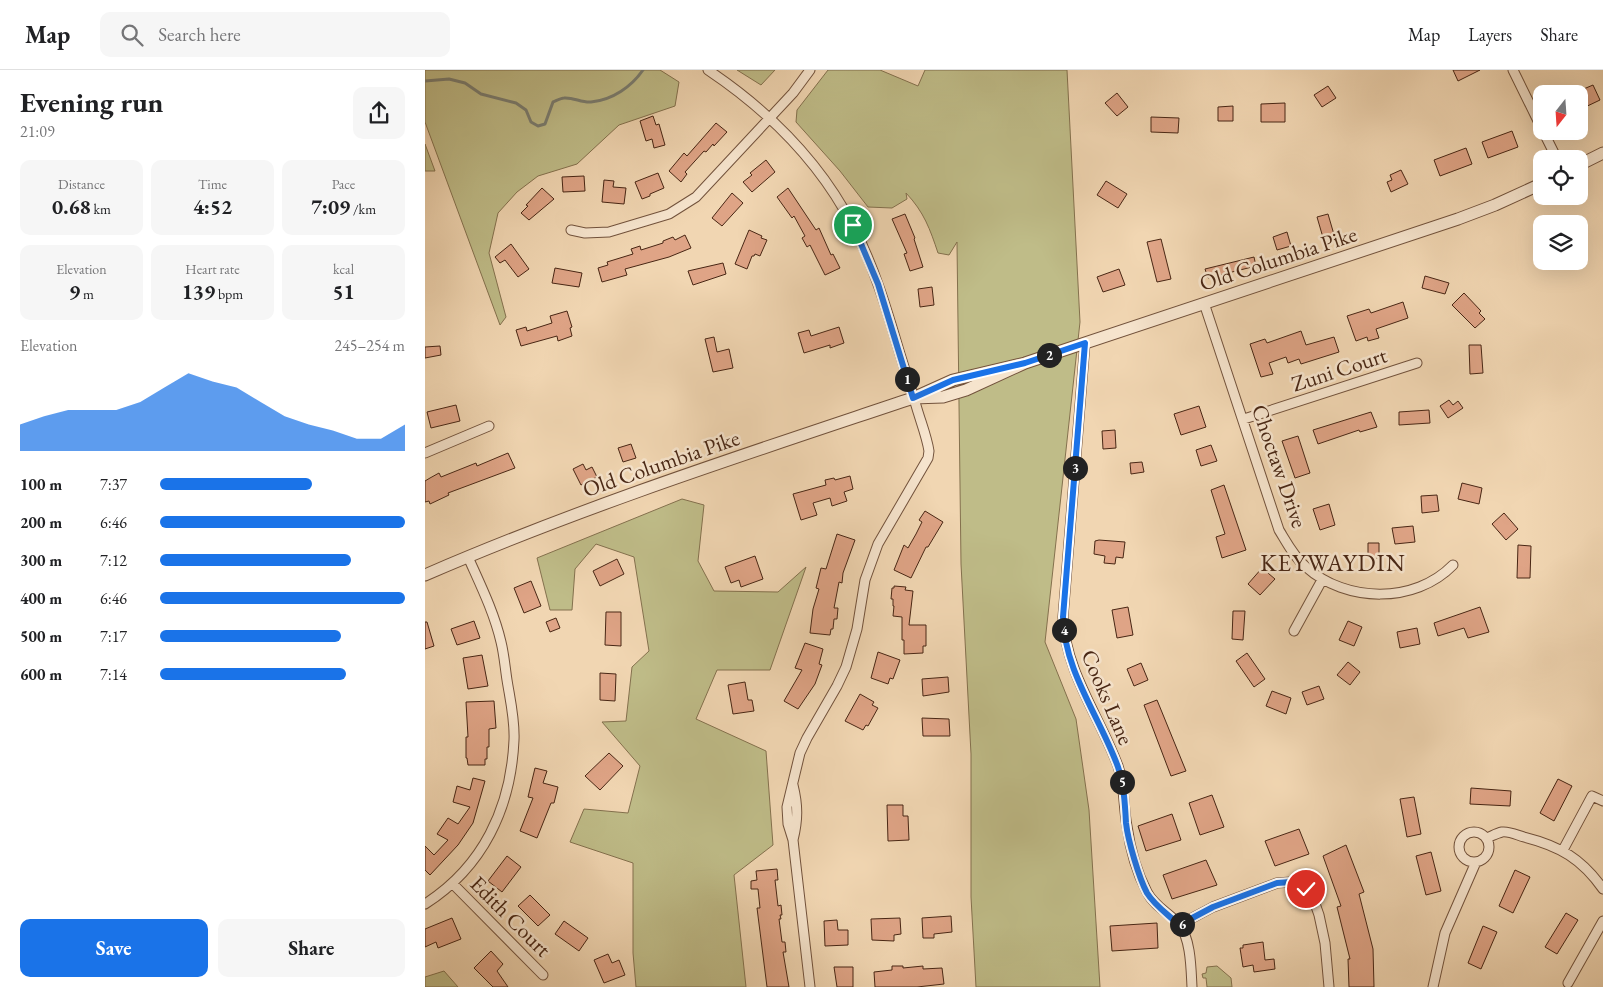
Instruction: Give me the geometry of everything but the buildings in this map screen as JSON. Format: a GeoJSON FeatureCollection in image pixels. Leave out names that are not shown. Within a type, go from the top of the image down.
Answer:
{"type":"FeatureCollection","features":[{"type":"Feature","properties":{"kind":"street"},"geometry":{"type":"LineString","coordinates":[[708,70],[735,88],[771,117],[807,156],[831,188],[853,225],[878,284],[929,452],[928,458],[878,544],[870,563],[852,650],[837,686],[800,753],[793,784],[787,814],[793,840],[811,987]]}},
{"type":"Feature","properties":{"kind":"street"},"geometry":{"type":"LineString","coordinates":[[571,230],[585,233],[609,232],[669,214],[696,198],[793,93],[810,70]]}},
{"type":"Feature","properties":{"kind":"street"},"geometry":{"type":"LineString","coordinates":[[1513,70],[1533,111]]}},
{"type":"Feature","properties":{"kind":"street"},"geometry":{"type":"LineString","coordinates":[[1588,161],[1603,154]]}},
{"type":"Feature","properties":{"kind":"street","name":"Old Columbia Pike"},"geometry":{"type":"LineString","coordinates":[[425,575],[520,535],[661,482],[913,398],[953,380],[1025,363],[1458,219],[1533,188]]}},
{"type":"Feature","properties":{"kind":"street","name":"Choctaw Drive"},"geometry":{"type":"LineString","coordinates":[[1204,304],[1244,419],[1279,530],[1304,566],[1322,580],[1346,590],[1383,594],[1401,592],[1425,585],[1436,580],[1453,565]]}},
{"type":"Feature","properties":{"kind":"street","name":"Cooks Lane"},"geometry":{"type":"LineString","coordinates":[[1085,343],[1063,617],[1064,632],[1070,659],[1118,767],[1125,794],[1127,826],[1133,851],[1147,892],[1156,904],[1179,925],[1185,936],[1190,960],[1192,987]]}},
{"type":"Feature","properties":{"kind":"street","name":"Zuni Court"},"geometry":{"type":"LineString","coordinates":[[1244,419],[1417,363]]}},
{"type":"Feature","properties":{"kind":"street"},"geometry":{"type":"LineString","coordinates":[[425,454],[489,426]]}},
{"type":"Feature","properties":{"kind":"street"},"geometry":{"type":"LineString","coordinates":[[425,904],[453,884],[477,855],[489,838],[508,790],[514,739],[501,642],[493,617],[468,557]]}},
{"type":"Feature","properties":{"kind":"street"},"geometry":{"type":"LineString","coordinates":[[1294,632],[1322,580]]}},
{"type":"Feature","properties":{"kind":"street"},"geometry":{"type":"LineString","coordinates":[[1563,850],[1592,796],[1603,801]]}},
{"type":"Feature","properties":{"kind":"street"},"geometry":{"type":"LineString","coordinates":[[1475,831],[1482,833],[1487,838],[1490,846],[1483,860],[1476,862],[1468,861],[1463,857],[1459,850],[1459,844],[1461,838],[1467,833],[1475,831]]}},
{"type":"Feature","properties":{"kind":"street"},"geometry":{"type":"LineString","coordinates":[[1487,838],[1501,832],[1511,833],[1563,850],[1591,873],[1603,889]]}},
{"type":"Feature","properties":{"kind":"street"},"geometry":{"type":"LineString","coordinates":[[1433,987],[1445,934],[1476,862]]}},
{"type":"Feature","properties":{"kind":"street"},"geometry":{"type":"LineString","coordinates":[[1179,925],[1213,907],[1277,883],[1291,882],[1299,885],[1312,896],[1319,915],[1325,944],[1329,987]]}},
{"type":"Feature","properties":{"kind":"street","name":"Edith Court"},"geometry":{"type":"LineString","coordinates":[[453,884],[543,975]]}},
{"type":"Feature","properties":{"kind":"street"},"geometry":{"type":"LineString","coordinates":[[1568,983],[1603,921]]}},
{"type":"Feature","properties":{"kind":"shaded area"},"geometry":{"type":"Polygon","coordinates":[[[425,70],[660,70],[679,82],[675,106],[619,125],[577,164],[538,176],[517,192],[498,213],[489,253],[506,317],[500,325],[425,122],[425,70]]]}},
{"type":"Feature","properties":{"kind":"shaded area"},"geometry":{"type":"Polygon","coordinates":[[[737,70],[775,70],[761,85],[737,70]]]}},
{"type":"Feature","properties":{"kind":"shaded area"},"geometry":{"type":"Polygon","coordinates":[[[828,70],[880,70],[918,86],[925,70],[1067,70],[1080,322],[1045,642],[1076,719],[1089,810],[1100,987],[976,987],[971,897],[971,754],[961,564],[957,242],[949,255],[938,253],[926,221],[906,193],[907,199],[892,208],[868,207],[840,171],[796,122],[797,110],[828,70]]]}},
{"type":"Feature","properties":{"kind":"shaded area"},"geometry":{"type":"Polygon","coordinates":[[[425,144],[435,171],[425,171],[425,144]]]}},
{"type":"Feature","properties":{"kind":"shaded area"},"geometry":{"type":"Polygon","coordinates":[[[682,499],[704,505],[698,561],[714,591],[778,592],[806,567],[770,670],[717,670],[696,719],[766,751],[773,845],[734,875],[746,987],[636,987],[633,953],[633,863],[570,842],[584,809],[628,813],[640,766],[602,722],[626,721],[632,667],[649,651],[634,557],[596,544],[575,569],[572,610],[550,610],[537,558],[682,499]]]}},
{"type":"Feature","properties":{"kind":"shaded area"},"geometry":{"type":"Polygon","coordinates":[[[1217,966],[1231,978],[1232,987],[1207,987],[1206,978],[1203,978],[1202,974],[1206,973],[1207,967],[1217,966]]]}},
{"type":"Feature","properties":{"kind":"shaded area"},"geometry":{"type":"Polygon","coordinates":[[[444,971],[458,987],[425,987],[425,977],[444,971]]]}},
{"type":"Feature","properties":{"kind":"waterway"},"geometry":{"type":"LineString","coordinates":[[425,81],[449,79],[465,83],[481,94],[516,103],[526,110],[531,122],[538,126],[545,124],[553,102],[564,98],[588,102],[599,101],[628,87],[643,70]]}},
{"type":"Feature","properties":{"kind":"district","name":"KEYWAYDIN"},"geometry":{"type":"Point","coordinates":[1333,563]}},
{"type":"Feature","properties":{"kind":"route"},"geometry":{"type":"LineString","coordinates":[[853,225],[878,284],[913,398],[953,380],[1025,363],[1085,343],[1063,617],[1064,632],[1070,659],[1118,767],[1125,794],[1127,826],[1139,872],[1147,892],[1156,904],[1179,925],[1213,907],[1277,883],[1291,882],[1306,889]]}}]}
